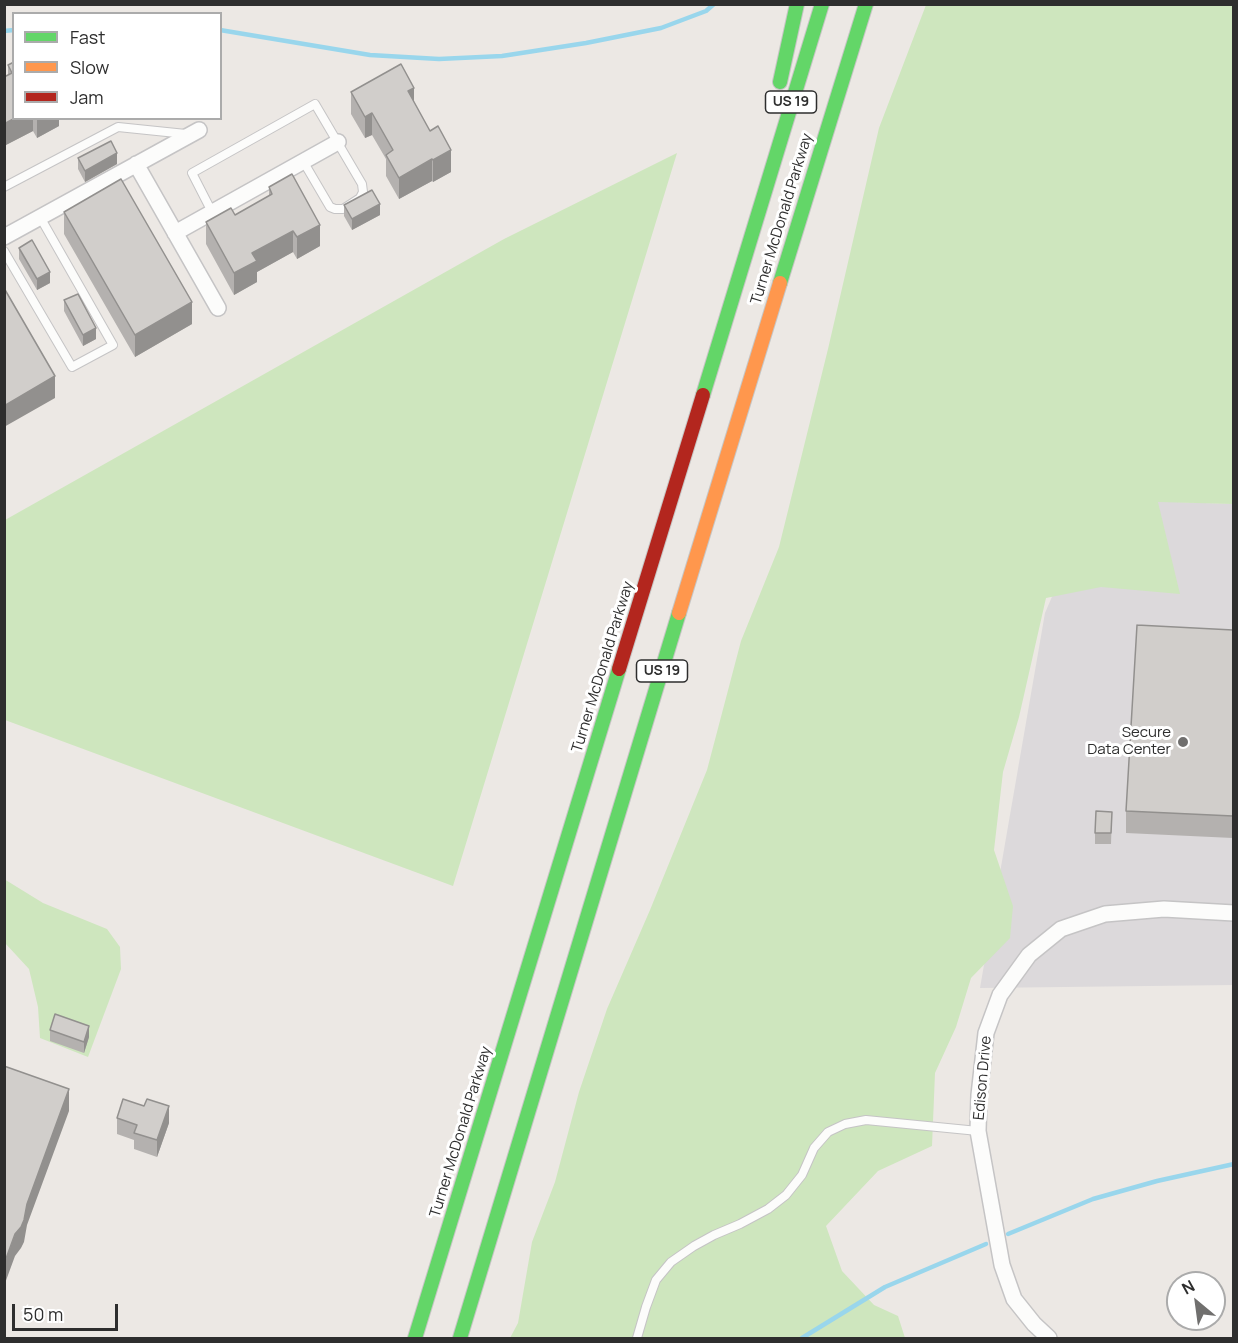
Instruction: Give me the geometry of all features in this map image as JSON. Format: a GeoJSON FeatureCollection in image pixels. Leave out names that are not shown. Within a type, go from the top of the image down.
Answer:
{"type":"FeatureCollection","features":[{"type":"Feature","properties":{"kind":"highway"},"geometry":{"type":"LineString","coordinates":[[777,97],[797,4]]}},
{"type":"Feature","properties":{"kind":"highway","name":"Turner McDonald Parkway"},"geometry":{"type":"LineString","coordinates":[[415,1338],[822,4]]}},
{"type":"Feature","properties":{"kind":"highway","name":"Turner McDonald Parkway"},"geometry":{"type":"LineString","coordinates":[[460,1338],[866,4]]}},
{"type":"Feature","properties":{"kind":"highway"},"geometry":{"type":"LineString","coordinates":[[761,200],[773,120]]}},
{"type":"Feature","properties":{"kind":"street"},"geometry":{"type":"LineString","coordinates":[[4,237],[194,132]]}},
{"type":"Feature","properties":{"kind":"street"},"geometry":{"type":"LineString","coordinates":[[175,233],[338,142]]}},
{"type":"Feature","properties":{"kind":"street"},"geometry":{"type":"LineString","coordinates":[[136,164],[218,308]]}},
{"type":"Feature","properties":{"kind":"street","name":"Edison Drive"},"geometry":{"type":"LineString","coordinates":[[1049,1338],[1034,1324],[1014,1299],[1002,1265],[978,1131],[979,1095],[986,1033],[1000,995],[1029,956],[1061,929],[1104,914],[1164,909],[1233,913]]}},
{"type":"Feature","properties":{"kind":"lane"},"geometry":{"type":"LineString","coordinates":[[212,212],[192,173],[315,104],[362,184],[363,192],[360,198],[343,209],[330,207],[303,161]]}},
{"type":"Feature","properties":{"kind":"lane"},"geometry":{"type":"LineString","coordinates":[[4,187],[118,127],[194,132]]}},
{"type":"Feature","properties":{"kind":"lane"},"geometry":{"type":"LineString","coordinates":[[4,251],[72,367],[113,345],[40,218]]}},
{"type":"Feature","properties":{"kind":"lane"},"geometry":{"type":"LineString","coordinates":[[637,1338],[656,1280],[671,1262],[714,1235],[768,1209],[786,1195],[801,1175],[814,1148],[828,1132],[845,1124],[866,1120],[978,1131]]}},
{"type":"Feature","properties":{"kind":"shaded area"},"geometry":{"type":"Polygon","coordinates":[[[1094,499],[1233,504],[1233,985],[980,988],[1045,613],[1094,499]]]}},
{"type":"Feature","properties":{"kind":"green space"},"geometry":{"type":"Polygon","coordinates":[[[926,5],[1233,5],[1233,504],[1158,502],[1180,594],[1101,587],[1046,598],[1019,717],[1003,772],[994,850],[1013,906],[1010,938],[971,978],[956,1027],[935,1073],[932,1146],[878,1171],[826,1226],[842,1271],[874,1305],[898,1316],[905,1338],[510,1338],[518,1323],[532,1242],[555,1182],[579,1092],[607,1009],[707,770],[741,641],[779,547],[879,128],[926,5]]]}},
{"type":"Feature","properties":{"kind":"green space"},"geometry":{"type":"Polygon","coordinates":[[[677,153],[453,886],[5,720],[5,520],[504,239],[677,153]]]}},
{"type":"Feature","properties":{"kind":"green space"},"geometry":{"type":"Polygon","coordinates":[[[4,879],[43,903],[107,929],[120,947],[121,969],[88,1057],[40,1038],[38,1007],[29,969],[5,943],[4,879]]]}},
{"type":"Feature","properties":{"kind":"building"},"geometry":{"type":"Polygon","coordinates":[[[401,64],[414,88],[408,91],[430,131],[438,126],[451,150],[399,178],[386,155],[393,150],[372,113],[365,117],[351,92],[401,64]]]}},
{"type":"Feature","properties":{"kind":"building"},"geometry":{"type":"Polygon","coordinates":[[[12,73],[12,120],[4,124],[4,77],[12,73]]]}},
{"type":"Feature","properties":{"kind":"building"},"geometry":{"type":"Polygon","coordinates":[[[111,141],[117,153],[85,171],[78,158],[111,141]]]}},
{"type":"Feature","properties":{"kind":"building"},"geometry":{"type":"Polygon","coordinates":[[[292,174],[320,225],[297,237],[293,231],[252,253],[257,261],[234,273],[206,222],[231,208],[235,215],[272,194],[269,187],[292,174]]]}},
{"type":"Feature","properties":{"kind":"building"},"geometry":{"type":"Polygon","coordinates":[[[121,179],[192,302],[135,335],[64,212],[121,179]]]}},
{"type":"Feature","properties":{"kind":"building"},"geometry":{"type":"Polygon","coordinates":[[[372,190],[380,204],[352,219],[344,205],[372,190]]]}},
{"type":"Feature","properties":{"kind":"building"},"geometry":{"type":"Polygon","coordinates":[[[32,240],[50,272],[37,279],[19,248],[32,240]]]}},
{"type":"Feature","properties":{"kind":"building"},"geometry":{"type":"Polygon","coordinates":[[[4,288],[55,376],[4,406],[4,288]]]}},
{"type":"Feature","properties":{"kind":"building"},"geometry":{"type":"Polygon","coordinates":[[[78,294],[96,328],[83,335],[64,300],[78,294]]]}},
{"type":"Feature","properties":{"kind":"building","name":"Secure Data Center"},"geometry":{"type":"Polygon","coordinates":[[[1137,625],[1233,630],[1233,816],[1126,811],[1137,625]]]}},
{"type":"Feature","properties":{"kind":"building"},"geometry":{"type":"Polygon","coordinates":[[[1096,811],[1112,812],[1111,833],[1095,833],[1096,811]]]}},
{"type":"Feature","properties":{"kind":"building"},"geometry":{"type":"Polygon","coordinates":[[[55,1014],[89,1026],[84,1042],[50,1030],[55,1014]]]}},
{"type":"Feature","properties":{"kind":"building"},"geometry":{"type":"Polygon","coordinates":[[[4,1066],[69,1089],[27,1204],[24,1220],[15,1234],[4,1264],[4,1066]]]}},
{"type":"Feature","properties":{"kind":"building"},"geometry":{"type":"Polygon","coordinates":[[[123,1099],[144,1106],[147,1099],[169,1106],[157,1140],[134,1133],[137,1125],[117,1118],[123,1099]]]}},
{"type":"Feature","properties":{"kind":"waterway"},"geometry":{"type":"LineString","coordinates":[[222,30],[370,55],[439,59],[502,56],[661,28],[706,11],[714,4]]}},
{"type":"Feature","properties":{"kind":"waterway"},"geometry":{"type":"LineString","coordinates":[[4,31],[12,30]]}},
{"type":"Feature","properties":{"kind":"waterway"},"geometry":{"type":"LineString","coordinates":[[1008,1234],[1093,1199],[1157,1181],[1234,1164]]}},
{"type":"Feature","properties":{"kind":"waterway"},"geometry":{"type":"LineString","coordinates":[[802,1338],[885,1287],[986,1244]]}},
{"type":"Feature","properties":{"kind":"traffic: fast"},"geometry":{"type":"LineString","coordinates":[[780,82],[797,4]]}},
{"type":"Feature","properties":{"kind":"traffic: fast"},"geometry":{"type":"LineString","coordinates":[[703,395],[822,4]]}},
{"type":"Feature","properties":{"kind":"traffic: fast"},"geometry":{"type":"LineString","coordinates":[[780,283],[866,4]]}},
{"type":"Feature","properties":{"kind":"traffic: fast"},"geometry":{"type":"LineString","coordinates":[[460,1338],[679,613]]}},
{"type":"Feature","properties":{"kind":"traffic: fast"},"geometry":{"type":"LineString","coordinates":[[415,1338],[619,669]]}},
{"type":"Feature","properties":{"kind":"traffic: slow"},"geometry":{"type":"LineString","coordinates":[[679,613],[780,283]]}},
{"type":"Feature","properties":{"kind":"traffic: jam"},"geometry":{"type":"LineString","coordinates":[[619,669],[703,395]]}},
{"type":"Feature","properties":{"kind":"place","name":"Secure Data Center"},"geometry":{"type":"Point","coordinates":[1183,742]}}]}
